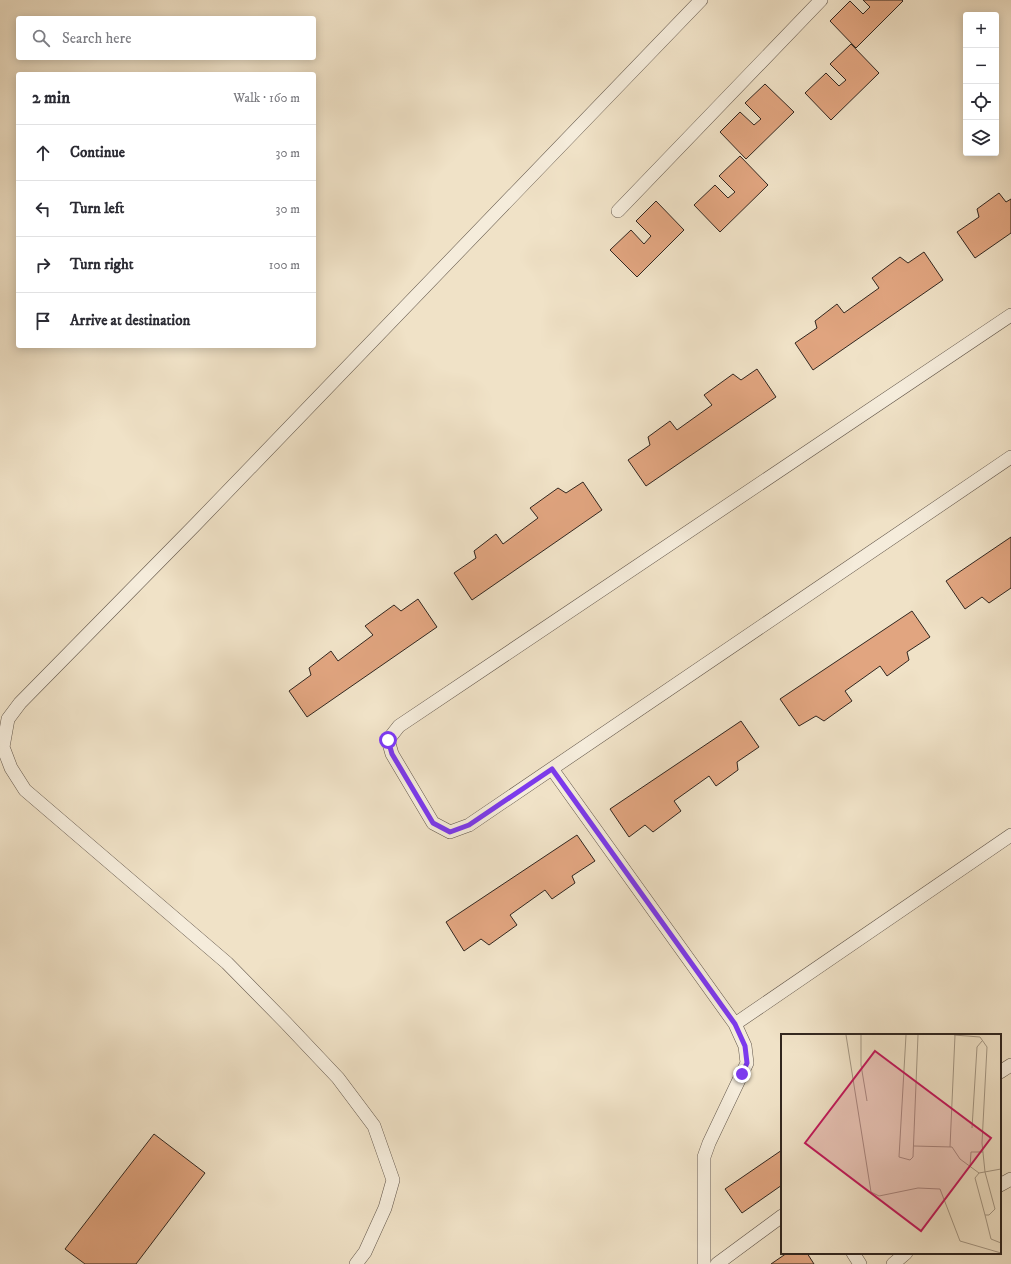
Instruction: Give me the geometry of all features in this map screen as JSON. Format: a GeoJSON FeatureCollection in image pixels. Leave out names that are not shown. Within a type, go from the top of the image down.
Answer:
{"type":"FeatureCollection","features":[{"type":"Feature","properties":{"kind":"lane"},"geometry":{"type":"LineString","coordinates":[[356,1264],[365,1252],[385,1208],[393,1180],[374,1126],[338,1078],[226,963],[24,790],[11,768],[3,747],[8,719],[20,703],[196,524],[701,0]]}},
{"type":"Feature","properties":{"kind":"lane"},"geometry":{"type":"LineString","coordinates":[[618,211],[822,0]]}},
{"type":"Feature","properties":{"kind":"lane"},"geometry":{"type":"LineString","coordinates":[[1011,315],[400,726],[388,740],[392,754],[433,823],[450,832],[469,825],[1011,457]]}},
{"type":"Feature","properties":{"kind":"lane"},"geometry":{"type":"LineString","coordinates":[[552,769],[735,1024],[745,1046],[747,1063],[709,1143],[704,1157],[704,1264]]}},
{"type":"Feature","properties":{"kind":"lane"},"geometry":{"type":"LineString","coordinates":[[735,1024],[1011,834]]}},
{"type":"Feature","properties":{"kind":"lane"},"geometry":{"type":"LineString","coordinates":[[1001,1071],[1011,1065]]}},
{"type":"Feature","properties":{"kind":"lane"},"geometry":{"type":"LineString","coordinates":[[1001,1184],[1011,1179]]}},
{"type":"Feature","properties":{"kind":"lane"},"geometry":{"type":"LineString","coordinates":[[717,1264],[781,1217]]}},
{"type":"Feature","properties":{"kind":"lane"},"geometry":{"type":"LineString","coordinates":[[854,1254],[860,1264]]}},
{"type":"Feature","properties":{"kind":"lane"},"geometry":{"type":"LineString","coordinates":[[893,1264],[905,1254]]}},
{"type":"Feature","properties":{"kind":"building"},"geometry":{"type":"Polygon","coordinates":[[[863,0],[903,1],[856,48],[830,21],[850,1],[863,14],[870,7],[863,0]]]}},
{"type":"Feature","properties":{"kind":"building"},"geometry":{"type":"Polygon","coordinates":[[[851,44],[879,73],[831,120],[805,93],[826,73],[839,86],[846,80],[830,64],[851,44]]]}},
{"type":"Feature","properties":{"kind":"building"},"geometry":{"type":"Polygon","coordinates":[[[765,84],[794,112],[746,159],[720,132],[740,112],[754,125],[761,119],[745,103],[765,84]]]}},
{"type":"Feature","properties":{"kind":"building"},"geometry":{"type":"Polygon","coordinates":[[[740,156],[768,185],[720,232],[694,205],[715,185],[728,198],[735,192],[719,176],[740,156]]]}},
{"type":"Feature","properties":{"kind":"building"},"geometry":{"type":"Polygon","coordinates":[[[999,193],[1006,202],[1011,199],[1011,233],[975,258],[957,232],[979,217],[977,209],[999,193]]]}},
{"type":"Feature","properties":{"kind":"building"},"geometry":{"type":"Polygon","coordinates":[[[656,201],[684,230],[637,277],[610,250],[631,230],[644,244],[651,236],[636,221],[656,201]]]}},
{"type":"Feature","properties":{"kind":"building"},"geometry":{"type":"Polygon","coordinates":[[[924,252],[943,280],[813,370],[795,343],[817,328],[815,321],[837,304],[844,313],[879,288],[872,278],[900,257],[908,263],[924,252]]]}},
{"type":"Feature","properties":{"kind":"building"},"geometry":{"type":"Polygon","coordinates":[[[757,369],[776,397],[646,486],[628,460],[650,445],[648,437],[670,421],[677,430],[712,405],[704,395],[733,374],[741,380],[757,369]]]}},
{"type":"Feature","properties":{"kind":"building"},"geometry":{"type":"Polygon","coordinates":[[[583,482],[602,510],[472,600],[454,573],[476,558],[474,551],[496,534],[503,544],[538,518],[530,508],[558,488],[566,493],[583,482]]]}},
{"type":"Feature","properties":{"kind":"building"},"geometry":{"type":"Polygon","coordinates":[[[1011,537],[1011,588],[989,603],[982,597],[965,609],[946,581],[1011,537]]]}},
{"type":"Feature","properties":{"kind":"building"},"geometry":{"type":"Polygon","coordinates":[[[418,599],[437,627],[307,717],[289,691],[311,675],[309,668],[331,651],[338,661],[373,635],[365,626],[394,605],[401,611],[418,599]]]}},
{"type":"Feature","properties":{"kind":"building"},"geometry":{"type":"Polygon","coordinates":[[[912,611],[930,637],[907,652],[909,660],[887,676],[880,666],[845,691],[852,701],[824,721],[816,716],[799,726],[780,699],[912,611]]]}},
{"type":"Feature","properties":{"kind":"building"},"geometry":{"type":"Polygon","coordinates":[[[741,721],[759,747],[737,762],[738,770],[716,786],[709,776],[674,801],[681,811],[653,832],[645,825],[629,837],[610,809],[741,721]]]}},
{"type":"Feature","properties":{"kind":"building"},"geometry":{"type":"Polygon","coordinates":[[[577,835],[595,861],[572,876],[575,883],[552,899],[545,890],[510,915],[517,925],[489,945],[481,939],[464,951],[446,922],[577,835]]]}},
{"type":"Feature","properties":{"kind":"building"},"geometry":{"type":"Polygon","coordinates":[[[154,1134],[205,1173],[136,1264],[85,1264],[65,1249],[154,1134]]]}},
{"type":"Feature","properties":{"kind":"building"},"geometry":{"type":"Polygon","coordinates":[[[781,1151],[781,1186],[742,1213],[725,1189],[781,1151]]]}},
{"type":"Feature","properties":{"kind":"building"},"geometry":{"type":"Polygon","coordinates":[[[786,1254],[808,1254],[814,1264],[771,1264],[786,1254]]]}},
{"type":"Feature","properties":{"kind":"route"},"geometry":{"type":"LineString","coordinates":[[388,740],[392,754],[433,823],[450,832],[469,825],[552,769],[735,1024],[745,1046],[747,1063],[742,1074]]}}]}
